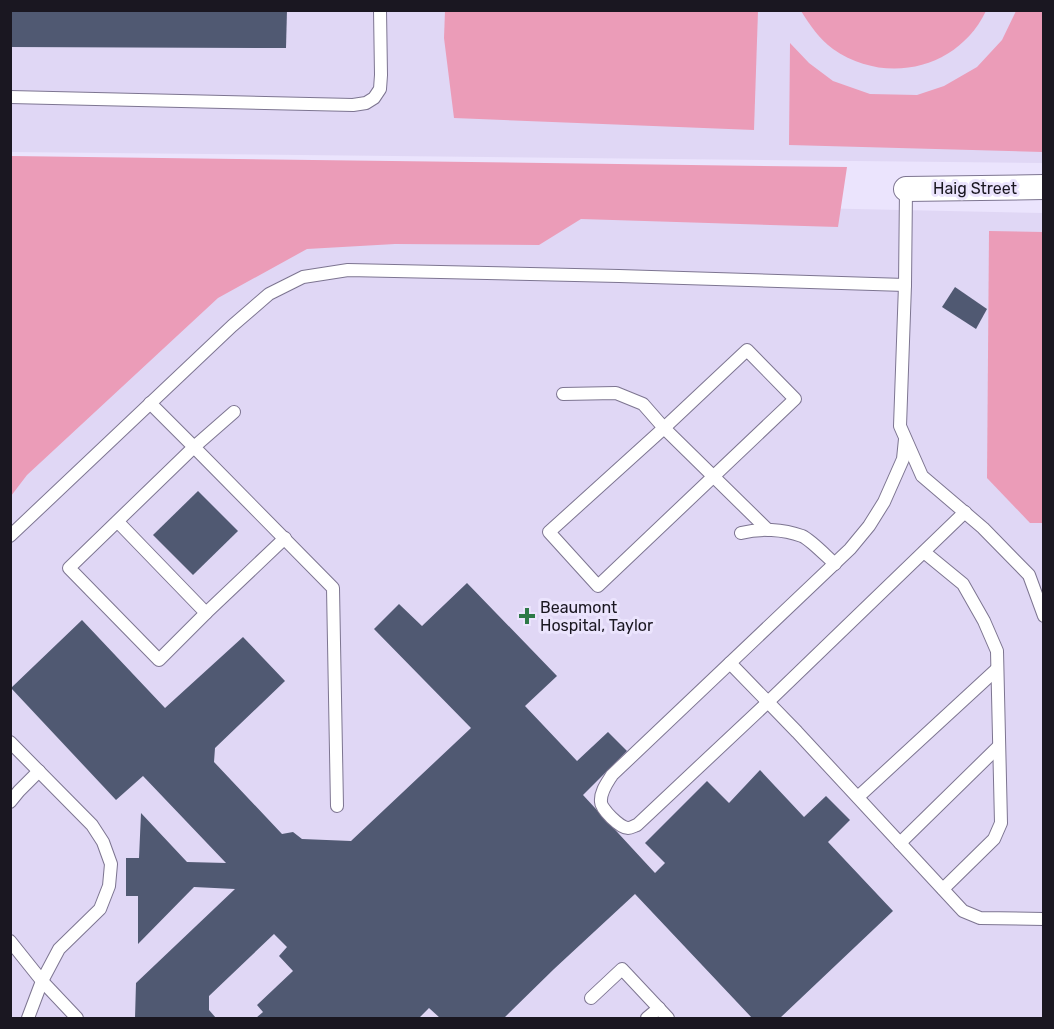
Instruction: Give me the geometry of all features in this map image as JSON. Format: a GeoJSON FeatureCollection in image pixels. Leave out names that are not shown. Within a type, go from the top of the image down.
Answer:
{"type":"FeatureCollection","features":[{"type":"Feature","properties":{"kind":"street","name":"Haig Street"},"geometry":{"type":"LineString","coordinates":[[906,189],[1044,187]]}},
{"type":"Feature","properties":{"kind":"lane"},"geometry":{"type":"LineString","coordinates":[[10,98],[353,105],[366,103],[374,98],[380,89],[381,10]]}},
{"type":"Feature","properties":{"kind":"lane"},"geometry":{"type":"LineString","coordinates":[[906,189],[900,426],[922,476],[983,528],[1029,575],[1044,616]]}},
{"type":"Feature","properties":{"kind":"lane"},"geometry":{"type":"LineString","coordinates":[[10,536],[232,326],[269,294],[303,277],[348,270],[905,285]]}},
{"type":"Feature","properties":{"kind":"lane"},"geometry":{"type":"LineString","coordinates":[[747,350],[795,399],[714,477],[598,585],[549,532],[747,350]]}},
{"type":"Feature","properties":{"kind":"lane"},"geometry":{"type":"LineString","coordinates":[[563,394],[616,393],[643,404],[664,428],[768,530]]}},
{"type":"Feature","properties":{"kind":"lane"},"geometry":{"type":"LineString","coordinates":[[150,403],[333,588],[337,806]]}},
{"type":"Feature","properties":{"kind":"lane"},"geometry":{"type":"LineString","coordinates":[[234,412],[194,447],[69,568],[159,660],[285,538]]}},
{"type":"Feature","properties":{"kind":"lane"},"geometry":{"type":"LineString","coordinates":[[905,439],[903,459],[884,502],[869,526],[835,564],[612,775],[602,791],[600,804],[603,810],[619,826],[627,828],[637,825],[965,512]]}},
{"type":"Feature","properties":{"kind":"lane"},"geometry":{"type":"LineString","coordinates":[[118,522],[206,614]]}},
{"type":"Feature","properties":{"kind":"lane"},"geometry":{"type":"LineString","coordinates":[[741,533],[752,530],[775,530],[804,537],[835,564]]}},
{"type":"Feature","properties":{"kind":"lane"},"geometry":{"type":"LineString","coordinates":[[924,552],[963,584],[984,621],[997,651],[1001,824],[993,839],[943,889]]}},
{"type":"Feature","properties":{"kind":"lane"},"geometry":{"type":"LineString","coordinates":[[730,663],[963,911],[981,918],[1044,919]]}},
{"type":"Feature","properties":{"kind":"lane"},"geometry":{"type":"LineString","coordinates":[[858,797],[997,669]]}},
{"type":"Feature","properties":{"kind":"lane"},"geometry":{"type":"LineString","coordinates":[[10,742],[92,825],[103,842],[111,864],[109,886],[100,909],[59,949],[42,981],[28,1018]]}},
{"type":"Feature","properties":{"kind":"lane"},"geometry":{"type":"LineString","coordinates":[[900,843],[999,746]]}},
{"type":"Feature","properties":{"kind":"lane"},"geometry":{"type":"LineString","coordinates":[[10,802],[39,771]]}},
{"type":"Feature","properties":{"kind":"lane"},"geometry":{"type":"LineString","coordinates":[[10,941],[42,981],[77,1018]]}},
{"type":"Feature","properties":{"kind":"lane"},"geometry":{"type":"LineString","coordinates":[[591,998],[622,969],[668,1018]]}},
{"type":"Feature","properties":{"kind":"lane"},"geometry":{"type":"LineString","coordinates":[[647,1018],[658,1008]]}},
{"type":"Feature","properties":{"kind":"shaded area"},"geometry":{"type":"Polygon","coordinates":[[[11,11],[1043,11],[1043,163],[11,152],[11,11]]]}},
{"type":"Feature","properties":{"kind":"shaded area"},"geometry":{"type":"Polygon","coordinates":[[[445,11],[758,11],[754,130],[454,118],[444,38],[445,11]]]}},
{"type":"Feature","properties":{"kind":"shaded area"},"geometry":{"type":"Polygon","coordinates":[[[801,11],[986,11],[974,31],[958,47],[919,66],[897,69],[875,67],[854,60],[833,49],[811,27],[801,11]]]}},
{"type":"Feature","properties":{"kind":"shaded area"},"geometry":{"type":"Polygon","coordinates":[[[1016,11],[1043,11],[1043,152],[789,145],[790,43],[809,63],[833,81],[870,94],[917,95],[944,86],[977,67],[1002,40],[1016,11]]]}},
{"type":"Feature","properties":{"kind":"shaded area"},"geometry":{"type":"Polygon","coordinates":[[[11,156],[847,167],[838,227],[581,219],[539,245],[395,244],[307,249],[218,298],[27,475],[11,496],[11,156]]]}},
{"type":"Feature","properties":{"kind":"shaded area","name":"Beaumont Hospital, Taylor"},"geometry":{"type":"Polygon","coordinates":[[[10,191],[1043,213],[1043,1018],[11,1018],[10,191]]]}},
{"type":"Feature","properties":{"kind":"shaded area"},"geometry":{"type":"Polygon","coordinates":[[[989,231],[1043,232],[1043,523],[1030,523],[987,478],[989,231]]]}},
{"type":"Feature","properties":{"kind":"building"},"geometry":{"type":"Polygon","coordinates":[[[10,10],[287,10],[286,48],[10,47],[10,10]]]}},
{"type":"Feature","properties":{"kind":"building"},"geometry":{"type":"Polygon","coordinates":[[[955,287],[987,309],[976,329],[942,307],[955,287]]]}},
{"type":"Feature","properties":{"kind":"building"},"geometry":{"type":"Polygon","coordinates":[[[198,491],[238,531],[193,575],[153,535],[198,491]]]}},
{"type":"Feature","properties":{"kind":"building"},"geometry":{"type":"Polygon","coordinates":[[[467,583],[557,676],[525,706],[577,761],[608,732],[627,751],[583,795],[655,873],[665,863],[645,843],[707,781],[729,803],[760,770],[804,817],[826,796],[850,820],[828,842],[893,911],[780,1018],[752,1018],[635,894],[504,1018],[440,1018],[429,1008],[419,1018],[256,1018],[263,1012],[257,1005],[293,971],[279,956],[287,947],[274,934],[209,996],[209,1010],[216,1018],[135,1018],[136,983],[235,889],[194,887],[138,944],[138,896],[126,896],[126,858],[139,858],[141,813],[187,862],[226,863],[143,776],[116,800],[11,688],[82,620],[165,708],[243,637],[285,681],[215,748],[214,762],[282,834],[293,832],[302,839],[351,841],[471,728],[374,629],[399,604],[422,626],[467,583]]]}},
{"type":"Feature","properties":{"kind":"place","name":"Beaumont Hospital, Taylor"},"geometry":{"type":"Point","coordinates":[527,616]}}]}
